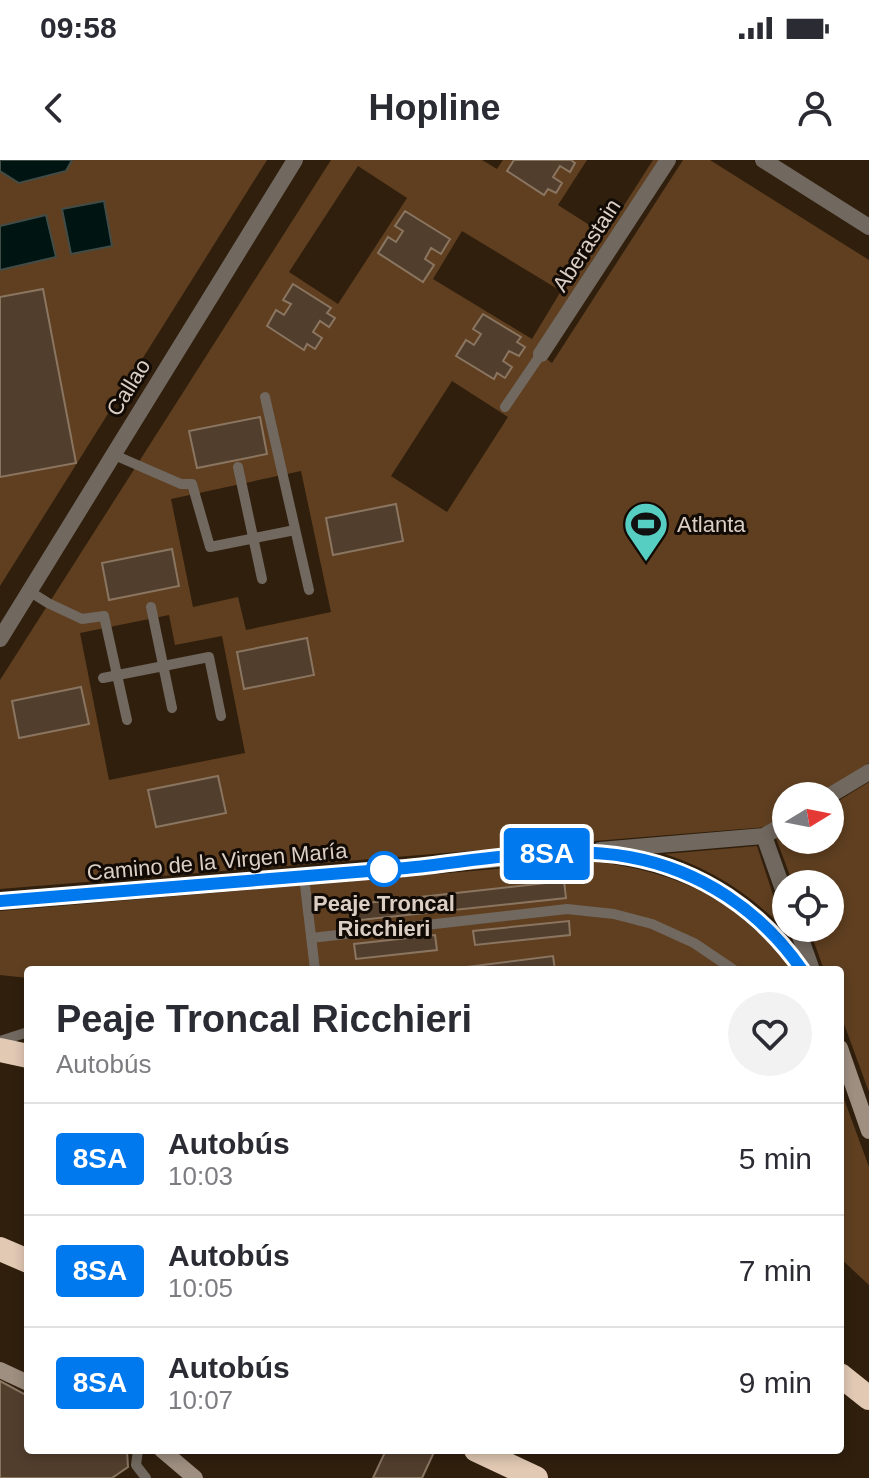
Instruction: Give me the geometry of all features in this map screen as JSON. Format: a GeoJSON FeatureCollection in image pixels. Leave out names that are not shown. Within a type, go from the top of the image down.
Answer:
{"type":"FeatureCollection","features":[{"type":"Feature","properties":{"kind":"highway"},"geometry":{"type":"LineString","coordinates":[[0,1050],[24,1055]]}},
{"type":"Feature","properties":{"kind":"highway"},"geometry":{"type":"LineString","coordinates":[[0,1249],[24,1259]]}},
{"type":"Feature","properties":{"kind":"highway"},"geometry":{"type":"LineString","coordinates":[[844,1378],[869,1398]]}},
{"type":"Feature","properties":{"kind":"highway"},"geometry":{"type":"LineString","coordinates":[[485,1454],[536,1478]]}},
{"type":"Feature","properties":{"kind":"street","name":"Callao"},"geometry":{"type":"LineString","coordinates":[[0,639],[295,160]]}},
{"type":"Feature","properties":{"kind":"street","name":"Aberastain"},"geometry":{"type":"LineString","coordinates":[[541,354],[668,160]]}},
{"type":"Feature","properties":{"kind":"street"},"geometry":{"type":"LineString","coordinates":[[763,160],[869,227]]}},
{"type":"Feature","properties":{"kind":"street"},"geometry":{"type":"LineString","coordinates":[[844,787],[869,772]]}},
{"type":"Feature","properties":{"kind":"street"},"geometry":{"type":"LineString","coordinates":[[772,831],[764,836],[776,870]]}},
{"type":"Feature","properties":{"kind":"street","name":"Camino de la Virgen María"},"geometry":{"type":"LineString","coordinates":[[0,901],[764,836]]}},
{"type":"Feature","properties":{"kind":"street","name":"Camino de la Virgen María"},"geometry":{"type":"LineString","coordinates":[[582,851],[630,857],[665,866],[702,881],[736,900],[799,966]]}},
{"type":"Feature","properties":{"kind":"street"},"geometry":{"type":"LineString","coordinates":[[802,942],[811,966]]}},
{"type":"Feature","properties":{"kind":"street"},"geometry":{"type":"LineString","coordinates":[[844,1059],[869,1131]]}},
{"type":"Feature","properties":{"kind":"street"},"geometry":{"type":"LineString","coordinates":[[0,1370],[24,1381]]}},
{"type":"Feature","properties":{"kind":"street"},"geometry":{"type":"LineString","coordinates":[[167,1454],[195,1478]]}},
{"type":"Feature","properties":{"kind":"lane"},"geometry":{"type":"LineString","coordinates":[[505,407],[541,354]]}},
{"type":"Feature","properties":{"kind":"lane"},"geometry":{"type":"LineString","coordinates":[[265,397],[309,590]]}},
{"type":"Feature","properties":{"kind":"lane"},"geometry":{"type":"LineString","coordinates":[[112,454],[181,484],[192,484],[210,547],[295,530]]}},
{"type":"Feature","properties":{"kind":"lane"},"geometry":{"type":"LineString","coordinates":[[238,467],[262,579]]}},
{"type":"Feature","properties":{"kind":"lane"},"geometry":{"type":"LineString","coordinates":[[29,591],[82,619],[104,616],[127,720]]}},
{"type":"Feature","properties":{"kind":"lane"},"geometry":{"type":"LineString","coordinates":[[151,607],[172,708]]}},
{"type":"Feature","properties":{"kind":"lane"},"geometry":{"type":"LineString","coordinates":[[103,678],[209,657],[221,716]]}},
{"type":"Feature","properties":{"kind":"lane"},"geometry":{"type":"LineString","coordinates":[[304,877],[314,966]]}},
{"type":"Feature","properties":{"kind":"lane"},"geometry":{"type":"LineString","coordinates":[[311,938],[567,909],[614,914],[652,924],[694,943],[728,966]]}},
{"type":"Feature","properties":{"kind":"lane"},"geometry":{"type":"LineString","coordinates":[[0,1041],[24,1033]]}},
{"type":"Feature","properties":{"kind":"lane"},"geometry":{"type":"LineString","coordinates":[[137,1454],[136,1465],[146,1478]]}},
{"type":"Feature","properties":{"kind":"shaded area"},"geometry":{"type":"Polygon","coordinates":[[[0,160],[267,160],[0,586],[0,160]]]}},
{"type":"Feature","properties":{"kind":"shaded area"},"geometry":{"type":"Polygon","coordinates":[[[0,160],[72,160],[66,171],[19,183],[0,171],[0,160]]]}},
{"type":"Feature","properties":{"kind":"shaded area","name":"Atlanta"},"geometry":{"type":"Polygon","coordinates":[[[331,160],[482,160],[497,169],[503,160],[514,160],[507,172],[544,195],[548,189],[556,193],[562,183],[553,177],[560,166],[569,172],[575,163],[571,160],[587,160],[558,205],[605,235],[653,160],[659,160],[536,351],[552,363],[683,160],[710,160],[869,260],[869,763],[838,782],[772,782],[772,823],[766,827],[0,889],[0,680],[331,160]],[[358,166],[289,272],[338,304],[407,198],[358,166]],[[405,211],[395,226],[403,231],[396,242],[434,265],[425,259],[431,248],[450,240],[405,211]],[[462,231],[433,279],[532,339],[561,291],[462,231]],[[293,284],[284,299],[291,304],[284,315],[276,311],[267,327],[303,350],[320,321],[329,327],[335,318],[327,313],[330,307],[293,284]],[[483,314],[473,329],[481,334],[474,345],[466,340],[457,356],[493,379],[497,373],[505,378],[511,368],[503,361],[509,351],[519,356],[525,347],[517,342],[520,337],[483,314]],[[452,381],[391,476],[447,512],[508,417],[452,381]],[[190,432],[197,468],[267,454],[190,432]],[[301,471],[171,499],[193,607],[238,597],[246,630],[331,612],[301,471]],[[396,505],[333,555],[403,541],[396,505]],[[172,549],[102,563],[109,599],[179,586],[172,549]],[[169,615],[80,633],[109,780],[245,753],[222,636],[175,645],[169,615]],[[306,638],[237,653],[244,689],[314,676],[306,638]],[[81,687],[12,701],[19,738],[89,724],[81,687]],[[148,790],[156,827],[226,813],[148,790]]]}},
{"type":"Feature","properties":{"kind":"shaded area"},"geometry":{"type":"Polygon","coordinates":[[[104,201],[112,246],[71,254],[62,209],[104,201]]]}},
{"type":"Feature","properties":{"kind":"shaded area"},"geometry":{"type":"Polygon","coordinates":[[[46,215],[56,257],[0,270],[0,226],[46,215]]]}},
{"type":"Feature","properties":{"kind":"shaded area"},"geometry":{"type":"Polygon","coordinates":[[[869,782],[869,1092],[844,1024],[844,966],[823,966],[814,942],[844,942],[844,870],[788,870],[782,854],[844,854],[844,797],[869,782]]]}},
{"type":"Feature","properties":{"kind":"shaded area"},"geometry":{"type":"Polygon","coordinates":[[[757,846],[772,892],[772,918],[729,884],[665,854],[757,846]]]}},
{"type":"Feature","properties":{"kind":"shaded area"},"geometry":{"type":"Polygon","coordinates":[[[589,861],[634,868],[697,889],[753,928],[788,966],[24,966],[24,978],[0,975],[0,911],[589,861]]]}},
{"type":"Feature","properties":{"kind":"shaded area"},"geometry":{"type":"Polygon","coordinates":[[[844,1099],[869,1167],[869,1285],[844,1262],[844,1099]]]}},
{"type":"Feature","properties":{"kind":"building"},"geometry":{"type":"Polygon","coordinates":[[[514,160],[571,160],[575,163],[570,172],[560,166],[553,177],[562,183],[556,193],[548,189],[544,195],[507,171],[514,160]]]}},
{"type":"Feature","properties":{"kind":"building"},"geometry":{"type":"Polygon","coordinates":[[[405,211],[450,239],[441,254],[431,248],[425,259],[434,265],[423,282],[378,253],[388,237],[396,242],[403,231],[395,226],[405,211]]]}},
{"type":"Feature","properties":{"kind":"building"},"geometry":{"type":"Polygon","coordinates":[[[293,284],[331,308],[327,313],[335,318],[329,327],[320,321],[313,332],[322,338],[315,349],[307,344],[304,350],[267,326],[276,310],[284,315],[291,304],[283,300],[293,284]]]}},
{"type":"Feature","properties":{"kind":"building"},"geometry":{"type":"Polygon","coordinates":[[[43,289],[76,463],[0,477],[0,297],[43,289]]]}},
{"type":"Feature","properties":{"kind":"building"},"geometry":{"type":"Polygon","coordinates":[[[483,314],[521,337],[517,342],[525,347],[519,356],[509,351],[503,361],[512,367],[505,378],[497,373],[494,379],[456,356],[466,340],[474,345],[481,334],[473,329],[483,314]]]}},
{"type":"Feature","properties":{"kind":"building"},"geometry":{"type":"Polygon","coordinates":[[[260,417],[267,454],[197,468],[189,431],[260,417]]]}},
{"type":"Feature","properties":{"kind":"building"},"geometry":{"type":"Polygon","coordinates":[[[396,504],[403,541],[333,555],[326,518],[396,504]]]}},
{"type":"Feature","properties":{"kind":"building"},"geometry":{"type":"Polygon","coordinates":[[[172,549],[179,586],[109,600],[102,563],[172,549]]]}},
{"type":"Feature","properties":{"kind":"building"},"geometry":{"type":"Polygon","coordinates":[[[307,638],[314,675],[244,689],[237,652],[307,638]]]}},
{"type":"Feature","properties":{"kind":"building"},"geometry":{"type":"Polygon","coordinates":[[[81,687],[89,724],[19,738],[12,701],[81,687]]]}},
{"type":"Feature","properties":{"kind":"building"},"geometry":{"type":"Polygon","coordinates":[[[218,776],[226,813],[156,827],[148,790],[218,776]]]}},
{"type":"Feature","properties":{"kind":"building"},"geometry":{"type":"Polygon","coordinates":[[[564,881],[566,898],[351,921],[349,905],[564,881]]]}},
{"type":"Feature","properties":{"kind":"building"},"geometry":{"type":"Polygon","coordinates":[[[569,921],[570,935],[475,945],[473,931],[569,921]]]}},
{"type":"Feature","properties":{"kind":"building"},"geometry":{"type":"Polygon","coordinates":[[[435,935],[437,950],[356,959],[354,944],[435,935]]]}},
{"type":"Feature","properties":{"kind":"building"},"geometry":{"type":"Polygon","coordinates":[[[553,956],[554,966],[474,966],[553,956]]]}},
{"type":"Feature","properties":{"kind":"building"},"geometry":{"type":"Polygon","coordinates":[[[0,1381],[24,1394],[24,1454],[127,1454],[128,1467],[112,1478],[0,1478],[0,1381]]]}},
{"type":"Feature","properties":{"kind":"building"},"geometry":{"type":"Polygon","coordinates":[[[384,1454],[433,1454],[422,1478],[373,1478],[384,1454]]]}},
{"type":"Feature","properties":{"kind":"bus line","name":"8SA"},"geometry":{"type":"LineString","coordinates":[[0,901],[582,851],[630,857],[665,866],[702,881],[736,900],[769,930],[799,966]]}},
{"type":"Feature","properties":{"kind":"place","name":"Atlanta"},"geometry":{"type":"Point","coordinates":[646,563]}},
{"type":"Feature","properties":{"kind":"place","name":"Peaje Troncal Ricchieri"},"geometry":{"type":"Point","coordinates":[384,869]}}]}
